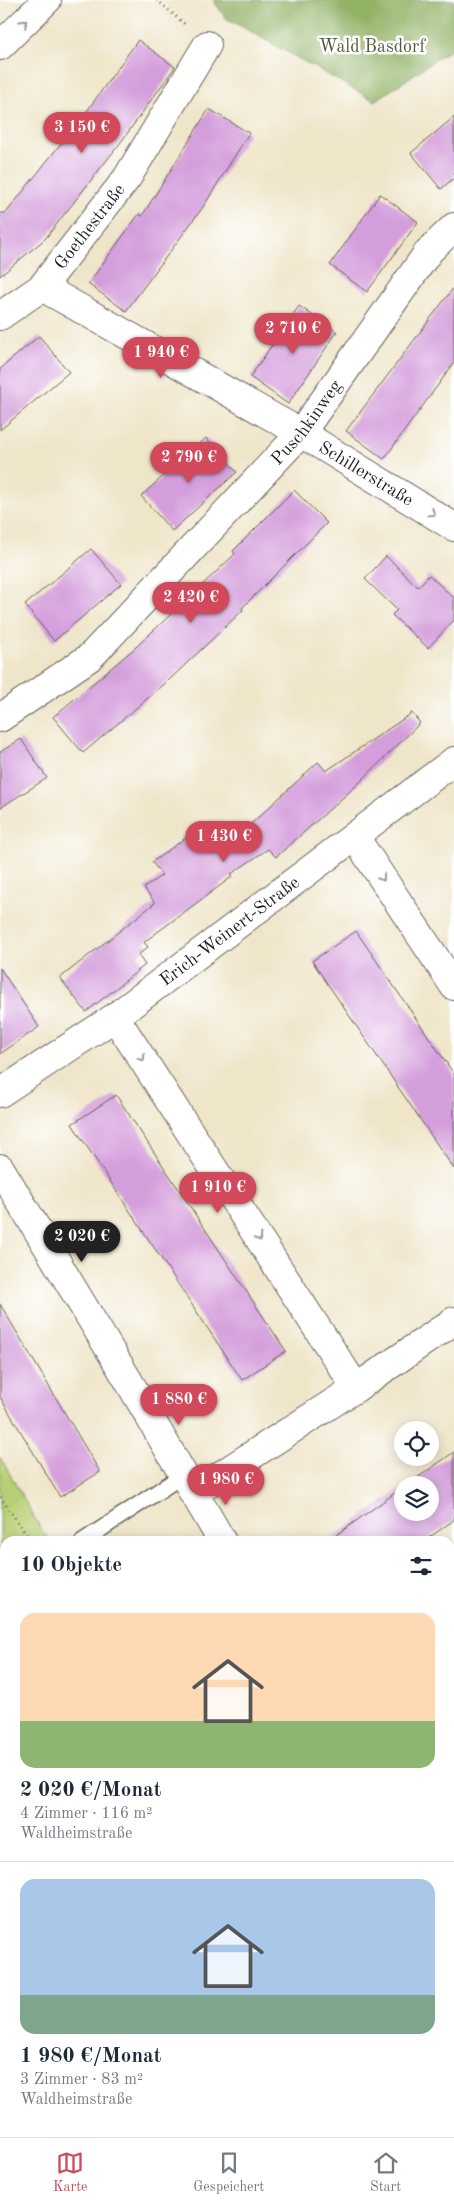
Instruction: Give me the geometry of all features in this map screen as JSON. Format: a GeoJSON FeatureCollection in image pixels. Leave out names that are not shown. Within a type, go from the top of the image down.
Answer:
{"type":"FeatureCollection","features":[{"type":"Feature","properties":{"kind":"street"},"geometry":{"type":"LineString","coordinates":[[0,46],[47,0]]}},
{"type":"Feature","properties":{"kind":"street","name":"Goethestraße"},"geometry":{"type":"LineString","coordinates":[[0,316],[42,287],[127,178],[207,44]]}},
{"type":"Feature","properties":{"kind":"street","name":"Puschkinweg"},"geometry":{"type":"LineString","coordinates":[[0,718],[90,656],[301,433],[429,252],[454,227]]}},
{"type":"Feature","properties":{"kind":"street","name":"Schillerstraße"},"geometry":{"type":"LineString","coordinates":[[42,287],[301,433],[454,527]]}},
{"type":"Feature","properties":{"kind":"street","name":"Erich-Weinert-Straße"},"geometry":{"type":"LineString","coordinates":[[0,1093],[115,1017],[454,761]]}},
{"type":"Feature","properties":{"kind":"street"},"geometry":{"type":"LineString","coordinates":[[355,837],[454,986]]}},
{"type":"Feature","properties":{"kind":"street"},"geometry":{"type":"LineString","coordinates":[[115,1017],[356,1388]]}},
{"type":"Feature","properties":{"kind":"street"},"geometry":{"type":"LineString","coordinates":[[0,1168],[128,1380],[219,1536]]}},
{"type":"Feature","properties":{"kind":"street"},"geometry":{"type":"LineString","coordinates":[[188,1484],[356,1388],[454,1321]]}},
{"type":"Feature","properties":{"kind":"lane"},"geometry":{"type":"LineString","coordinates":[[92,1536],[188,1484]]}},
{"type":"Feature","properties":{"kind":"path"},"geometry":{"type":"LineString","coordinates":[[157,0],[207,44]]}},
{"type":"Feature","properties":{"kind":"path"},"geometry":{"type":"LineString","coordinates":[[0,1497],[27,1536]]}},
{"type":"Feature","properties":{"kind":"green space","name":"Wald Basdorf"},"geometry":{"type":"Polygon","coordinates":[[[213,0],[454,0],[454,47],[375,101],[226,18],[213,0]]]}},
{"type":"Feature","properties":{"kind":"green space"},"geometry":{"type":"Polygon","coordinates":[[[0,1457],[42,1531],[47,1536],[0,1536],[0,1457]]]}},
{"type":"Feature","properties":{"kind":"building"},"geometry":{"type":"Polygon","coordinates":[[[138,40],[175,67],[121,142],[45,239],[0,276],[0,213],[6,213],[62,142],[64,143],[138,40]]]}},
{"type":"Feature","properties":{"kind":"building"},"geometry":{"type":"Polygon","coordinates":[[[209,109],[249,133],[203,207],[126,311],[88,284],[139,214],[142,216],[209,109]]]}},
{"type":"Feature","properties":{"kind":"building"},"geometry":{"type":"Polygon","coordinates":[[[454,117],[454,178],[441,189],[411,153],[454,117]]]}},
{"type":"Feature","properties":{"kind":"building"},"geometry":{"type":"Polygon","coordinates":[[[380,194],[418,222],[367,292],[330,265],[380,194]]]}},
{"type":"Feature","properties":{"kind":"building"},"geometry":{"type":"Polygon","coordinates":[[[454,287],[454,363],[384,459],[346,431],[454,287]]]}},
{"type":"Feature","properties":{"kind":"building"},"geometry":{"type":"Polygon","coordinates":[[[299,306],[337,332],[288,404],[250,377],[299,306]]]}},
{"type":"Feature","properties":{"kind":"building"},"geometry":{"type":"Polygon","coordinates":[[[39,336],[69,372],[0,430],[0,369],[39,336]]]}},
{"type":"Feature","properties":{"kind":"building"},"geometry":{"type":"Polygon","coordinates":[[[206,438],[237,472],[172,531],[141,496],[206,438]]]}},
{"type":"Feature","properties":{"kind":"building"},"geometry":{"type":"Polygon","coordinates":[[[294,490],[327,523],[242,608],[243,610],[168,681],[83,753],[53,717],[136,647],[235,554],[233,551],[294,490]]]}},
{"type":"Feature","properties":{"kind":"building"},"geometry":{"type":"Polygon","coordinates":[[[91,549],[121,584],[54,641],[25,605],[91,549]]]}},
{"type":"Feature","properties":{"kind":"building"},"geometry":{"type":"Polygon","coordinates":[[[386,556],[418,587],[429,575],[454,598],[454,620],[428,648],[392,615],[397,610],[365,579],[386,556]]]}},
{"type":"Feature","properties":{"kind":"building"},"geometry":{"type":"Polygon","coordinates":[[[412,713],[420,723],[356,786],[276,857],[268,849],[231,874],[233,876],[144,942],[148,947],[138,955],[145,965],[86,1012],[60,978],[155,903],[144,888],[162,875],[152,862],[198,829],[210,845],[233,830],[238,836],[318,762],[326,771],[412,713]]]}},
{"type":"Feature","properties":{"kind":"building"},"geometry":{"type":"Polygon","coordinates":[[[21,739],[47,778],[0,808],[0,752],[21,739]]]}},
{"type":"Feature","properties":{"kind":"building"},"geometry":{"type":"Polygon","coordinates":[[[356,931],[454,1074],[454,1169],[312,961],[356,931]]]}},
{"type":"Feature","properties":{"kind":"building"},"geometry":{"type":"Polygon","coordinates":[[[0,968],[39,1027],[0,1054],[0,968]]]}},
{"type":"Feature","properties":{"kind":"building"},"geometry":{"type":"Polygon","coordinates":[[[116,1095],[286,1351],[242,1380],[72,1124],[116,1095]]]}},
{"type":"Feature","properties":{"kind":"building"},"geometry":{"type":"Polygon","coordinates":[[[0,1304],[100,1472],[60,1497],[0,1397],[0,1304]]]}},
{"type":"Feature","properties":{"kind":"building"},"geometry":{"type":"Polygon","coordinates":[[[454,1452],[454,1520],[431,1536],[335,1536],[394,1494],[394,1521],[439,1521],[439,1476],[420,1476],[434,1466],[439,1466],[439,1463],[454,1452]]]}}]}
